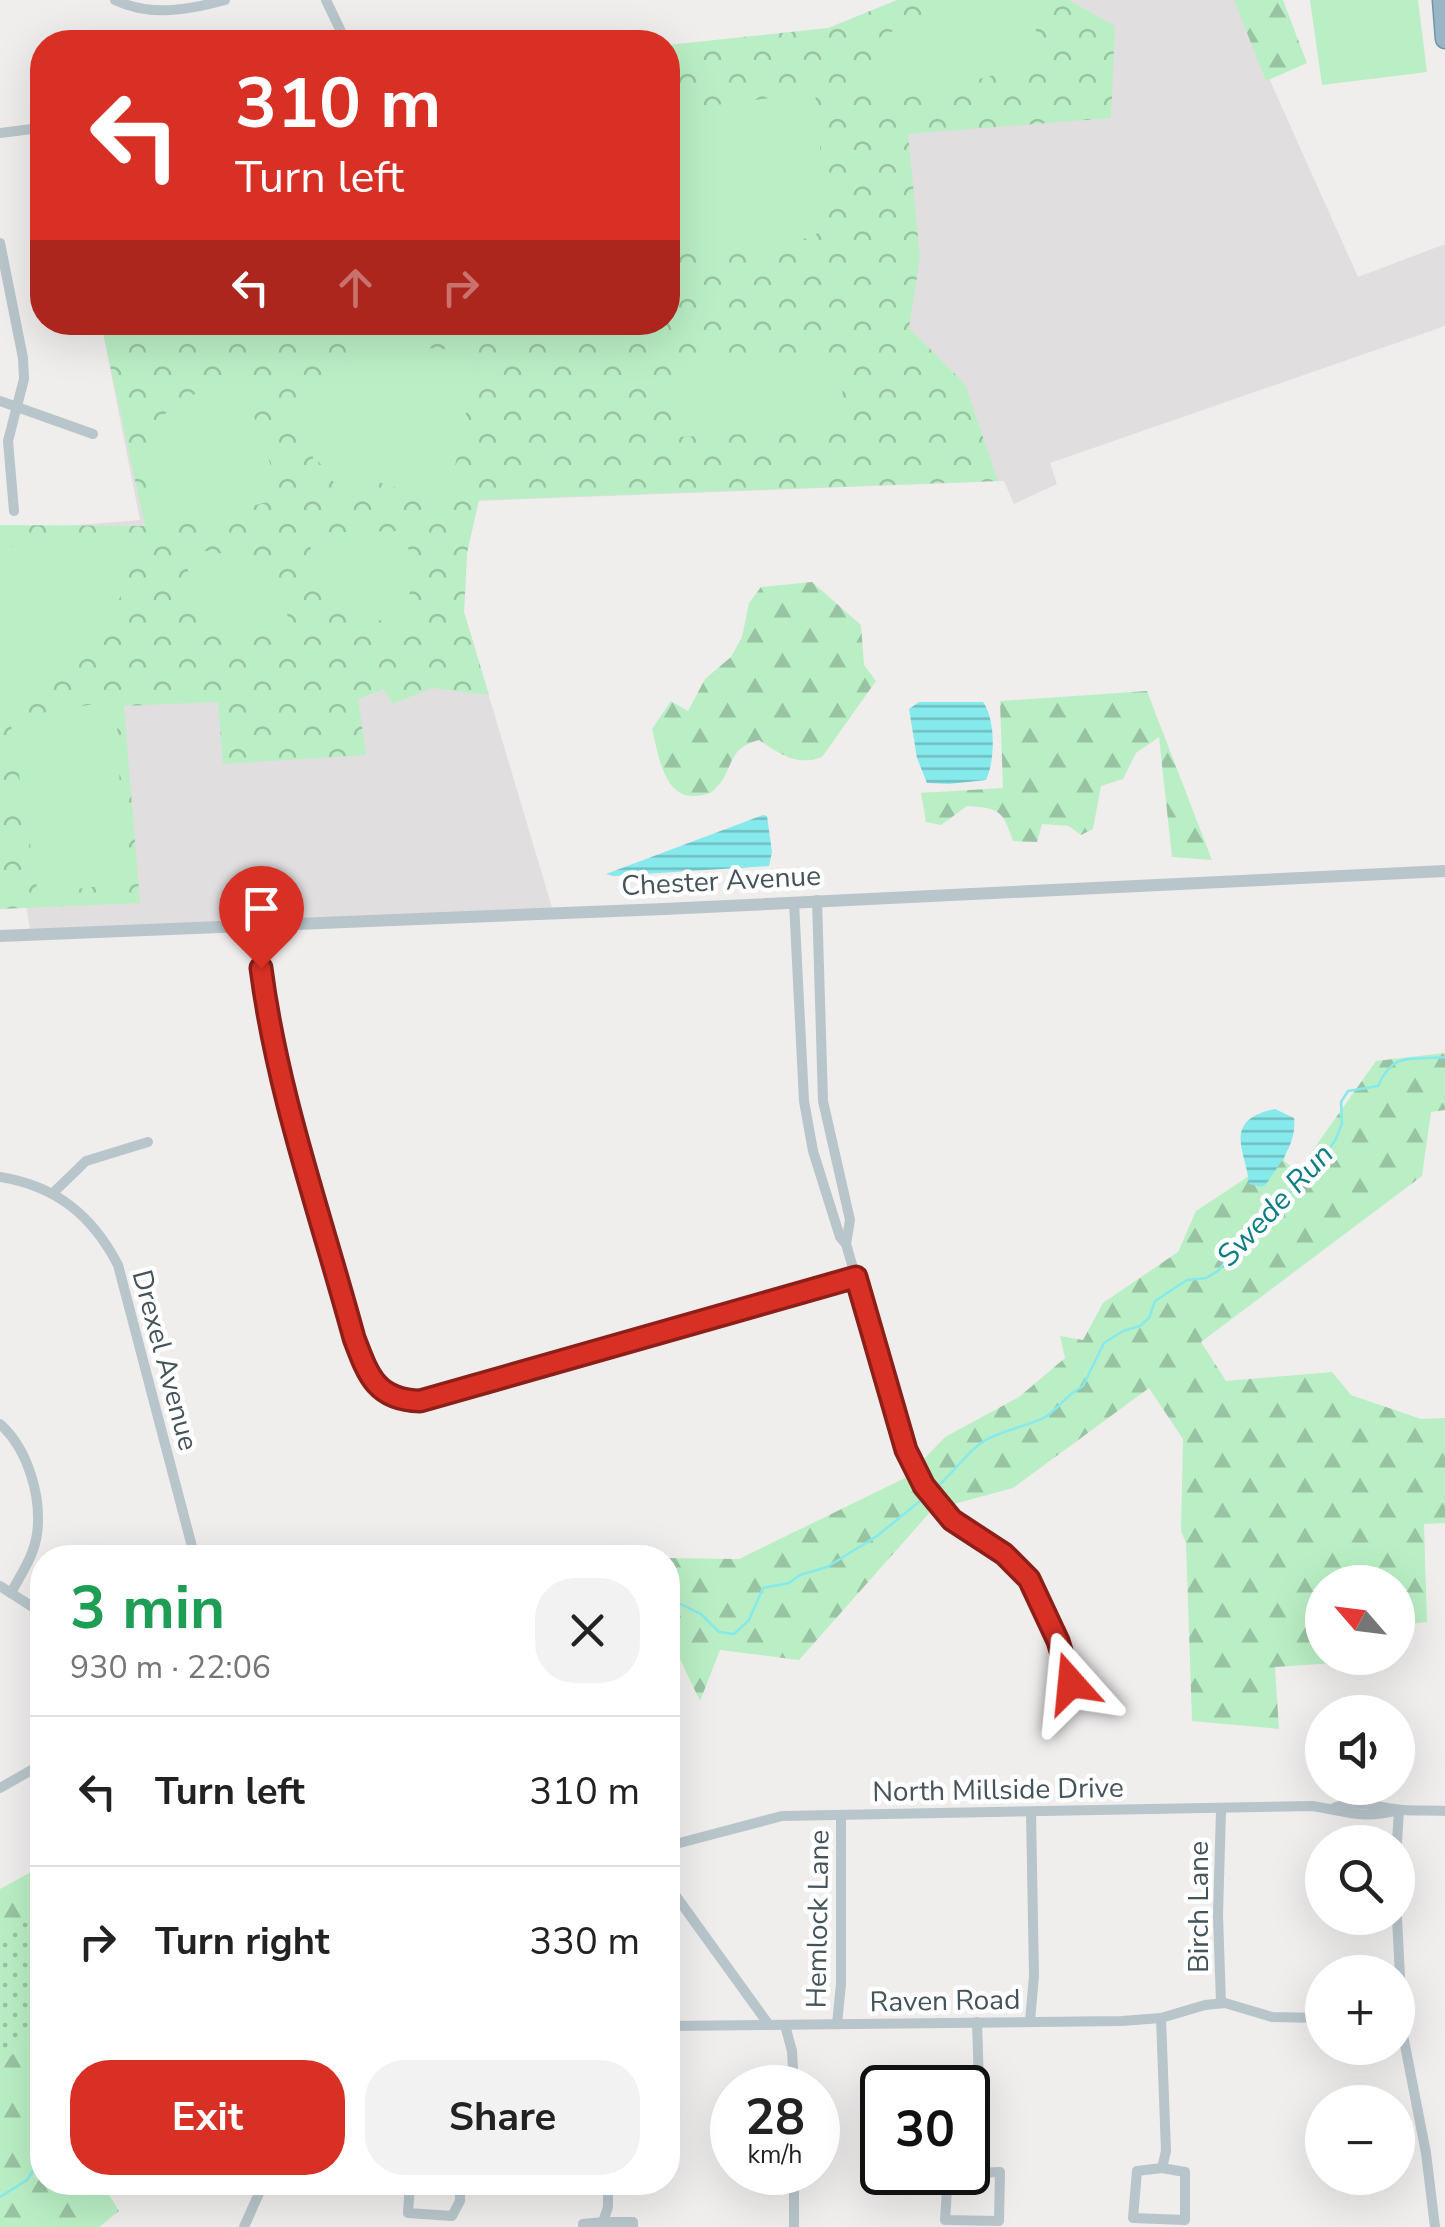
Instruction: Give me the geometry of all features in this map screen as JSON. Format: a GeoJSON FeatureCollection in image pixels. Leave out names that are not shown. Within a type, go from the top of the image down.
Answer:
{"type":"FeatureCollection","features":[{"type":"Feature","properties":{"kind":"highway"},"geometry":{"type":"LineString","coordinates":[[1442,0],[1445,39]]}},
{"type":"Feature","properties":{"kind":"street"},"geometry":{"type":"LineString","coordinates":[[115,0],[151,10],[190,10],[225,0]]}},
{"type":"Feature","properties":{"kind":"street"},"geometry":{"type":"LineString","coordinates":[[326,0],[340,30]]}},
{"type":"Feature","properties":{"kind":"street"},"geometry":{"type":"LineString","coordinates":[[0,132],[30,128]]}},
{"type":"Feature","properties":{"kind":"street"},"geometry":{"type":"LineString","coordinates":[[0,243],[24,358],[24,379],[8,441],[14,510]]}},
{"type":"Feature","properties":{"kind":"street"},"geometry":{"type":"LineString","coordinates":[[0,400],[93,434]]}},
{"type":"Feature","properties":{"kind":"street","name":"Chester Avenue"},"geometry":{"type":"LineString","coordinates":[[0,936],[259,928],[1445,870]]}},
{"type":"Feature","properties":{"kind":"street"},"geometry":{"type":"LineString","coordinates":[[818,900],[816,954],[823,1101],[850,1220],[846,1244]]}},
{"type":"Feature","properties":{"kind":"street"},"geometry":{"type":"LineString","coordinates":[[794,902],[804,1101],[813,1151],[840,1237],[846,1244],[906,1450],[924,1486],[952,1520],[1004,1554],[1029,1579],[1058,1641],[1071,1683]]}},
{"type":"Feature","properties":{"kind":"street"},"geometry":{"type":"LineString","coordinates":[[259,928],[270,1028],[354,1338],[372,1379],[393,1397],[420,1401],[856,1277]]}},
{"type":"Feature","properties":{"kind":"street"},"geometry":{"type":"LineString","coordinates":[[54,1193],[86,1161],[148,1142]]}},
{"type":"Feature","properties":{"kind":"street","name":"Drexel Avenue"},"geometry":{"type":"LineString","coordinates":[[0,1177],[54,1193],[92,1224],[118,1265],[193,1545]]}},
{"type":"Feature","properties":{"kind":"street"},"geometry":{"type":"LineString","coordinates":[[0,1424],[30,1469],[38,1533],[34,1545]]}},
{"type":"Feature","properties":{"kind":"street"},"geometry":{"type":"LineString","coordinates":[[30,1557],[5,1589],[30,1605]]}},
{"type":"Feature","properties":{"kind":"street"},"geometry":{"type":"LineString","coordinates":[[0,1771],[5,1785],[30,1771]]}},
{"type":"Feature","properties":{"kind":"street","name":"North Millside Drive"},"geometry":{"type":"LineString","coordinates":[[680,1843],[772,1817],[1312,1806],[1332,1809],[1350,1804],[1445,1810]]}},
{"type":"Feature","properties":{"kind":"street","name":"Birch Lane"},"geometry":{"type":"LineString","coordinates":[[1221,1810],[1221,2003]]}},
{"type":"Feature","properties":{"kind":"street"},"geometry":{"type":"LineString","coordinates":[[1398,1825],[1399,1810]]}},
{"type":"Feature","properties":{"kind":"street"},"geometry":{"type":"LineString","coordinates":[[1030,2022],[1034,1976],[1031,1812]]}},
{"type":"Feature","properties":{"kind":"street","name":"Hemlock Lane"},"geometry":{"type":"LineString","coordinates":[[837,2024],[841,1984],[841,1815]]}},
{"type":"Feature","properties":{"kind":"street"},"geometry":{"type":"LineString","coordinates":[[680,1903],[769,2025]]}},
{"type":"Feature","properties":{"kind":"street"},"geometry":{"type":"LineString","coordinates":[[1221,2003],[1272,2016],[1305,2017]]}},
{"type":"Feature","properties":{"kind":"street","name":"Raven Road"},"geometry":{"type":"LineString","coordinates":[[680,2026],[1161,2018],[1221,2003]]}},
{"type":"Feature","properties":{"kind":"street"},"geometry":{"type":"LineString","coordinates":[[1161,2018],[1166,2142],[1162,2168]]}},
{"type":"Feature","properties":{"kind":"street"},"geometry":{"type":"LineString","coordinates":[[977,2022],[980,2065]]}},
{"type":"Feature","properties":{"kind":"street"},"geometry":{"type":"LineString","coordinates":[[785,2025],[793,2065]]}},
{"type":"Feature","properties":{"kind":"street"},"geometry":{"type":"LineString","coordinates":[[1409,2065],[1435,2227]]}},
{"type":"Feature","properties":{"kind":"street"},"geometry":{"type":"LineString","coordinates":[[1162,2168],[1184,2172],[1185,2220],[1133,2218],[1137,2171],[1162,2168]]}},
{"type":"Feature","properties":{"kind":"street"},"geometry":{"type":"LineString","coordinates":[[974,2172],[1000,2172],[999,2220],[945,2220],[948,2174],[974,2172]]}},
{"type":"Feature","properties":{"kind":"street"},"geometry":{"type":"LineString","coordinates":[[244,2227],[258,2195]]}},
{"type":"Feature","properties":{"kind":"street"},"geometry":{"type":"LineString","coordinates":[[409,2195],[408,2213],[452,2216],[460,2195]]}},
{"type":"Feature","properties":{"kind":"street"},"geometry":{"type":"LineString","coordinates":[[604,2222],[607,2195]]}},
{"type":"Feature","properties":{"kind":"street"},"geometry":{"type":"LineString","coordinates":[[794,2195],[794,2227]]}},
{"type":"Feature","properties":{"kind":"street"},"geometry":{"type":"LineString","coordinates":[[583,2227],[634,2222],[633,2227]]}},
{"type":"Feature","properties":{"kind":"shaded area"},"geometry":{"type":"Polygon","coordinates":[[[913,0],[1234,0],[1358,277],[1445,244],[1445,326],[1050,463],[1057,484],[1014,504],[1004,481],[478,501],[467,553],[464,612],[553,911],[31,935],[0,754],[0,531],[140,520],[103,335],[680,335],[680,302],[846,31],[913,0]]]}},
{"type":"Feature","properties":{"kind":"green space"},"geometry":{"type":"Polygon","coordinates":[[[897,0],[1069,0],[1115,26],[1111,118],[908,134],[920,257],[909,328],[965,384],[998,481],[479,500],[467,553],[464,612],[489,695],[432,688],[392,704],[384,689],[358,699],[366,755],[223,764],[218,702],[124,706],[140,903],[0,909],[0,525],[145,526],[104,335],[680,335],[680,44],[828,28],[897,0]]]}},
{"type":"Feature","properties":{"kind":"green space"},"geometry":{"type":"Polygon","coordinates":[[[958,0],[1032,0],[1040,63],[872,107],[872,41],[958,0]]]}},
{"type":"Feature","properties":{"kind":"green space"},"geometry":{"type":"Polygon","coordinates":[[[1234,0],[1283,0],[1307,63],[1266,81],[1234,0]]]}},
{"type":"Feature","properties":{"kind":"green space"},"geometry":{"type":"Polygon","coordinates":[[[1310,0],[1418,0],[1427,72],[1322,85],[1310,0]]]}},
{"type":"Feature","properties":{"kind":"green space"},"geometry":{"type":"Polygon","coordinates":[[[815,92],[827,222],[813,238],[680,247],[680,110],[815,92]]]}},
{"type":"Feature","properties":{"kind":"green space"},"geometry":{"type":"Polygon","coordinates":[[[117,335],[177,335],[119,345],[117,335]]]}},
{"type":"Feature","properties":{"kind":"green space"},"geometry":{"type":"Polygon","coordinates":[[[250,335],[307,335],[252,346],[250,335]]]}},
{"type":"Feature","properties":{"kind":"green space"},"geometry":{"type":"Polygon","coordinates":[[[380,335],[396,335],[406,347],[479,351],[449,495],[444,503],[366,478],[343,495],[280,412],[380,335]]]}},
{"type":"Feature","properties":{"kind":"green space"},"geometry":{"type":"Polygon","coordinates":[[[841,355],[844,430],[678,437],[675,363],[841,355]]]}},
{"type":"Feature","properties":{"kind":"green space"},"geometry":{"type":"Polygon","coordinates":[[[240,376],[282,498],[155,532],[149,470],[154,430],[164,415],[181,402],[240,376]]]}},
{"type":"Feature","properties":{"kind":"green space"},"geometry":{"type":"Polygon","coordinates":[[[398,531],[409,550],[410,626],[369,617],[340,600],[320,573],[307,533],[398,531]]]}},
{"type":"Feature","properties":{"kind":"green space"},"geometry":{"type":"Polygon","coordinates":[[[130,540],[130,571],[96,647],[66,676],[5,704],[0,661],[0,547],[130,540]]]}},
{"type":"Feature","properties":{"kind":"green space"},"geometry":{"type":"Polygon","coordinates":[[[210,551],[245,561],[266,574],[280,596],[293,630],[230,639],[209,627],[197,603],[184,552],[210,551]]]}},
{"type":"Feature","properties":{"kind":"green space"},"geometry":{"type":"Polygon","coordinates":[[[812,582],[861,625],[864,665],[876,681],[822,757],[797,760],[759,740],[735,754],[721,782],[708,794],[693,796],[675,789],[664,771],[652,729],[671,701],[688,711],[705,679],[731,657],[742,637],[749,603],[761,587],[812,582]]]}},
{"type":"Feature","properties":{"kind":"green space"},"geometry":{"type":"Polygon","coordinates":[[[1147,691],[1212,860],[1172,857],[1159,737],[1136,753],[1123,779],[1101,786],[1093,829],[1081,835],[1069,826],[1042,824],[1037,842],[1013,841],[998,813],[967,806],[941,825],[926,822],[921,793],[1003,788],[1000,701],[1147,691]]]}},
{"type":"Feature","properties":{"kind":"green space"},"geometry":{"type":"Polygon","coordinates":[[[116,700],[124,883],[38,894],[10,719],[116,700]]]}},
{"type":"Feature","properties":{"kind":"green space"},"geometry":{"type":"Polygon","coordinates":[[[1445,1053],[1445,1110],[1431,1112],[1422,1176],[1201,1342],[1226,1381],[1332,1372],[1351,1395],[1421,1419],[1445,1418],[1445,1523],[1424,1524],[1427,1622],[1415,1623],[1415,1565],[1305,1565],[1305,1665],[1275,1667],[1279,1729],[1192,1721],[1186,1543],[1181,1531],[1183,1439],[1149,1388],[1013,1488],[932,1510],[799,1660],[720,1650],[700,1701],[680,1659],[680,1558],[739,1559],[907,1477],[945,1437],[1019,1397],[1065,1358],[1060,1336],[1083,1340],[1103,1303],[1178,1252],[1196,1211],[1249,1176],[1241,1135],[1294,1118],[1284,1161],[1298,1171],[1376,1061],[1445,1053]]]}},
{"type":"Feature","properties":{"kind":"green space"},"geometry":{"type":"Polygon","coordinates":[[[30,1873],[30,1918],[0,1935],[0,1889],[30,1873]]]}},
{"type":"Feature","properties":{"kind":"green space"},"geometry":{"type":"Polygon","coordinates":[[[30,1918],[30,2036],[0,2067],[0,1935],[30,1918]]]}},
{"type":"Feature","properties":{"kind":"green space"},"geometry":{"type":"Polygon","coordinates":[[[30,2036],[30,2195],[109,2195],[119,2211],[99,2227],[0,2227],[0,2067],[30,2036]]]}},
{"type":"Feature","properties":{"kind":"water"},"geometry":{"type":"Polygon","coordinates":[[[919,702],[983,702],[993,741],[986,780],[927,783],[917,758],[909,709],[919,702]]]}},
{"type":"Feature","properties":{"kind":"water"},"geometry":{"type":"Polygon","coordinates":[[[767,816],[772,852],[769,866],[606,874],[767,816]]]}},
{"type":"Feature","properties":{"kind":"water"},"geometry":{"type":"Polygon","coordinates":[[[1275,1109],[1294,1118],[1290,1145],[1266,1184],[1249,1184],[1242,1129],[1258,1114],[1275,1109]]]}},
{"type":"Feature","properties":{"kind":"waterway","name":"Swede Run"},"geometry":{"type":"LineString","coordinates":[[931,1492],[981,1443],[1047,1416],[1083,1386],[1104,1343],[1140,1326],[1149,1318],[1155,1301],[1187,1280],[1206,1278],[1218,1271],[1251,1228],[1317,1167],[1336,1139],[1342,1123],[1341,1102],[1348,1091],[1378,1086],[1397,1062],[1445,1057]]}},
{"type":"Feature","properties":{"kind":"waterway","name":"Swede Run"},"geometry":{"type":"LineString","coordinates":[[680,1604],[701,1614],[719,1632],[734,1634],[749,1620],[763,1588],[789,1583],[800,1575],[827,1567],[877,1536],[925,1497]]}},
{"type":"Feature","properties":{"kind":"waterway","name":"Swede Run"},"geometry":{"type":"LineString","coordinates":[[0,2197],[30,2175]]}},
{"type":"Feature","properties":{"kind":"route"},"geometry":{"type":"LineString","coordinates":[[261,968],[281,1074],[354,1338],[365,1367],[382,1390],[393,1397],[420,1401],[856,1277],[906,1450],[924,1486],[952,1520],[1004,1554],[1029,1579],[1058,1641],[1071,1683]]}}]}
